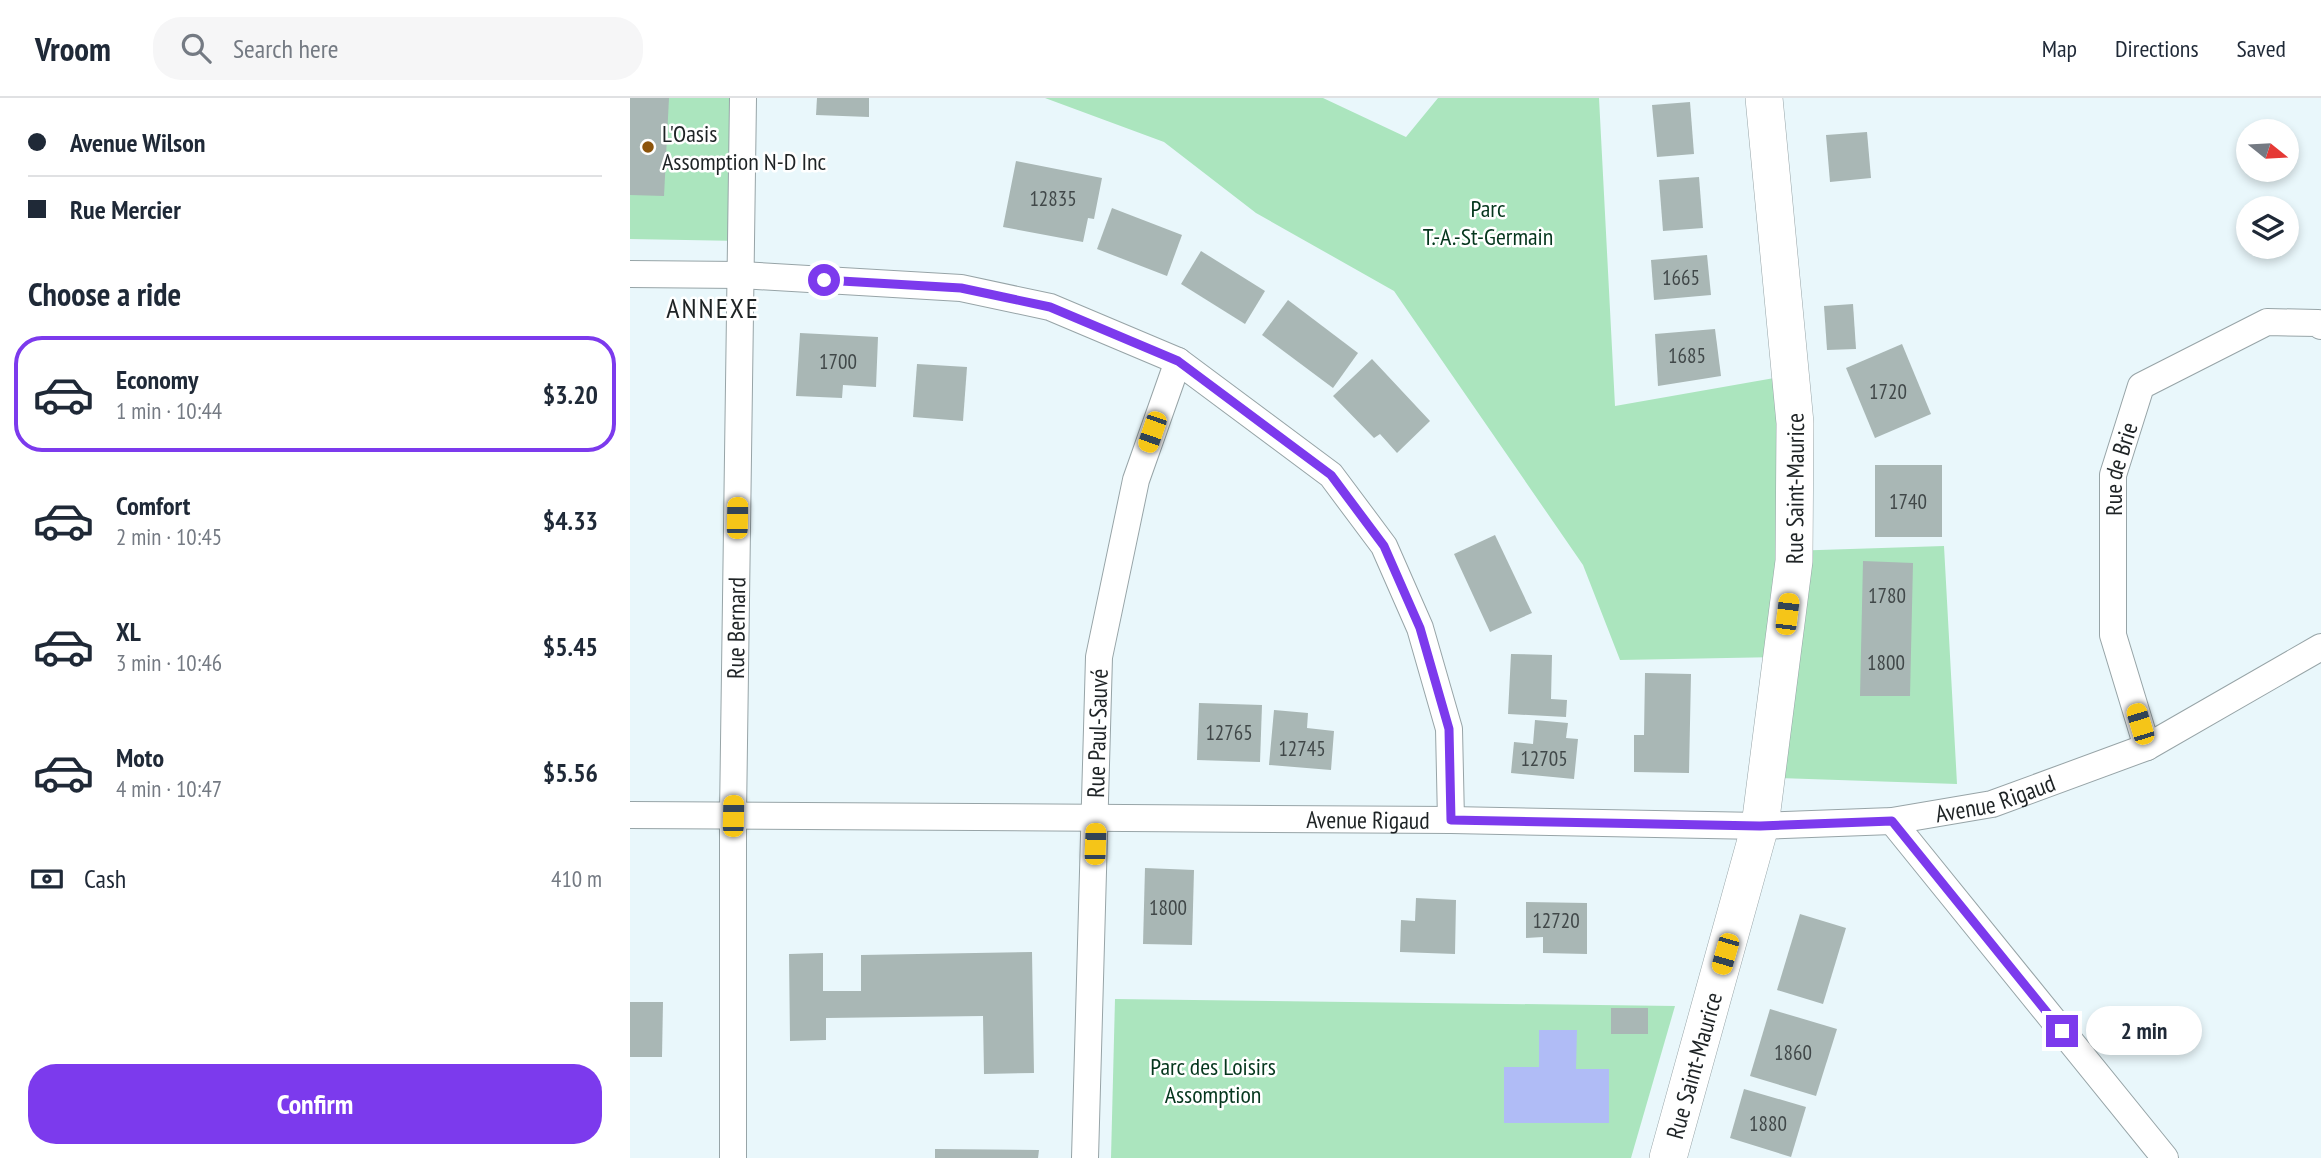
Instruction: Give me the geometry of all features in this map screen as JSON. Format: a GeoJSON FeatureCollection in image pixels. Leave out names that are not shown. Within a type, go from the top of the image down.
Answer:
{"type":"FeatureCollection","features":[{"type":"Feature","properties":{"kind":"street","name":"Rue Bernard"},"geometry":{"type":"LineString","coordinates":[[733,1158],[733,816],[743,98]]}},
{"type":"Feature","properties":{"kind":"street","name":"Rue Saint-Maurice"},"geometry":{"type":"LineString","coordinates":[[1668,1158],[1760,826],[1794,561],[1795,423],[1765,98]]}},
{"type":"Feature","properties":{"kind":"street"},"geometry":{"type":"LineString","coordinates":[[630,274],[741,275],[961,288],[1050,307],[1178,361],[1331,475],[1384,546],[1420,628],[1449,729],[1451,820]]}},
{"type":"Feature","properties":{"kind":"street","name":"Rue de Brie"},"geometry":{"type":"LineString","coordinates":[[2147,747],[2113,635],[2113,475],[2141,386],[2267,322],[2318,323],[2321,327]]}},
{"type":"Feature","properties":{"kind":"street","name":"Rue Paul-Sauvé"},"geometry":{"type":"LineString","coordinates":[[1086,1158],[1099,657],[1136,480],[1178,361]]}},
{"type":"Feature","properties":{"kind":"street","name":"Avenue Rigaud"},"geometry":{"type":"LineString","coordinates":[[630,815],[1451,820],[1760,826],[1892,821],[1993,804],[2147,747],[2321,647]]}},
{"type":"Feature","properties":{"kind":"street"},"geometry":{"type":"LineString","coordinates":[[1892,821],[2165,1158]]}},
{"type":"Feature","properties":{"kind":"green space"},"geometry":{"type":"Polygon","coordinates":[[[630,98],[738,98],[741,241],[630,239],[630,98]]]}},
{"type":"Feature","properties":{"kind":"green space","name":"Parc T.-A.-St-Germain"},"geometry":{"type":"Polygon","coordinates":[[[1045,98],[1323,98],[1406,137],[1438,98],[1599,98],[1615,406],[1786,376],[1788,551],[1944,546],[1957,784],[1779,778],[1786,657],[1620,660],[1583,565],[1394,291],[1256,213],[1164,142],[1045,98]]]}},
{"type":"Feature","properties":{"kind":"green space","name":"Parc des Loisirs Assomption"},"geometry":{"type":"Polygon","coordinates":[[[1115,999],[1675,1006],[1631,1158],[1111,1158],[1115,999]]]}},
{"type":"Feature","properties":{"kind":"water"},"geometry":{"type":"Polygon","coordinates":[[[1539,1030],[1577,1030],[1576,1069],[1609,1069],[1609,1123],[1504,1123],[1504,1067],[1539,1067],[1539,1030]]]}},
{"type":"Feature","properties":{"kind":"building","name":"L'Oasis Assomption N-D Inc"},"geometry":{"type":"Polygon","coordinates":[[[630,98],[669,98],[664,196],[630,195],[630,98]]]}},
{"type":"Feature","properties":{"kind":"building"},"geometry":{"type":"Polygon","coordinates":[[[817,98],[869,98],[869,117],[816,115],[817,98]]]}},
{"type":"Feature","properties":{"kind":"building"},"geometry":{"type":"Polygon","coordinates":[[[1690,102],[1694,154],[1657,157],[1652,105],[1690,102]]]}},
{"type":"Feature","properties":{"kind":"building"},"geometry":{"type":"Polygon","coordinates":[[[1867,132],[1871,178],[1830,182],[1826,135],[1867,132]]]}},
{"type":"Feature","properties":{"kind":"building"},"geometry":{"type":"Polygon","coordinates":[[[1016,161],[1102,178],[1094,219],[1088,218],[1083,242],[1003,227],[1016,161]]]}},
{"type":"Feature","properties":{"kind":"building"},"geometry":{"type":"Polygon","coordinates":[[[1699,177],[1703,228],[1663,231],[1659,180],[1699,177]]]}},
{"type":"Feature","properties":{"kind":"building"},"geometry":{"type":"Polygon","coordinates":[[[1112,208],[1182,235],[1167,276],[1097,249],[1112,208]]]}},
{"type":"Feature","properties":{"kind":"building"},"geometry":{"type":"Polygon","coordinates":[[[1201,251],[1265,291],[1245,324],[1181,284],[1201,251]]]}},
{"type":"Feature","properties":{"kind":"building"},"geometry":{"type":"Polygon","coordinates":[[[1707,255],[1711,295],[1654,300],[1651,260],[1707,255]]]}},
{"type":"Feature","properties":{"kind":"building"},"geometry":{"type":"Polygon","coordinates":[[[1288,300],[1358,353],[1333,388],[1262,335],[1288,300]]]}},
{"type":"Feature","properties":{"kind":"building"},"geometry":{"type":"Polygon","coordinates":[[[1853,304],[1856,349],[1827,350],[1824,306],[1853,304]]]}},
{"type":"Feature","properties":{"kind":"building"},"geometry":{"type":"Polygon","coordinates":[[[1715,329],[1721,376],[1658,386],[1655,334],[1715,329]]]}},
{"type":"Feature","properties":{"kind":"building"},"geometry":{"type":"Polygon","coordinates":[[[800,333],[878,337],[876,387],[843,385],[842,398],[796,396],[800,333]]]}},
{"type":"Feature","properties":{"kind":"building"},"geometry":{"type":"Polygon","coordinates":[[[1902,344],[1931,414],[1875,438],[1846,368],[1902,344]]]}},
{"type":"Feature","properties":{"kind":"building"},"geometry":{"type":"Polygon","coordinates":[[[1372,359],[1430,421],[1397,453],[1380,434],[1374,438],[1333,396],[1372,359]]]}},
{"type":"Feature","properties":{"kind":"building"},"geometry":{"type":"Polygon","coordinates":[[[917,364],[967,367],[963,421],[913,417],[917,364]]]}},
{"type":"Feature","properties":{"kind":"building"},"geometry":{"type":"Polygon","coordinates":[[[1875,465],[1942,465],[1942,537],[1875,537],[1875,465]]]}},
{"type":"Feature","properties":{"kind":"building"},"geometry":{"type":"Polygon","coordinates":[[[1495,535],[1532,613],[1490,632],[1454,554],[1495,535]]]}},
{"type":"Feature","properties":{"kind":"building"},"geometry":{"type":"Polygon","coordinates":[[[1863,561],[1913,563],[1910,696],[1860,696],[1863,561]]]}},
{"type":"Feature","properties":{"kind":"building"},"geometry":{"type":"Polygon","coordinates":[[[1511,654],[1552,655],[1551,699],[1567,700],[1566,717],[1508,714],[1511,654]]]}},
{"type":"Feature","properties":{"kind":"building"},"geometry":{"type":"Polygon","coordinates":[[[1645,673],[1691,674],[1689,773],[1634,772],[1634,735],[1644,735],[1645,673]]]}},
{"type":"Feature","properties":{"kind":"building"},"geometry":{"type":"Polygon","coordinates":[[[1199,703],[1262,705],[1260,762],[1197,760],[1199,703]]]}},
{"type":"Feature","properties":{"kind":"building"},"geometry":{"type":"Polygon","coordinates":[[[1274,710],[1308,713],[1307,728],[1334,731],[1331,770],[1269,765],[1274,710]]]}},
{"type":"Feature","properties":{"kind":"building"},"geometry":{"type":"Polygon","coordinates":[[[1535,720],[1568,723],[1566,738],[1578,739],[1574,779],[1511,773],[1514,742],[1533,744],[1535,720]]]}},
{"type":"Feature","properties":{"kind":"building"},"geometry":{"type":"Polygon","coordinates":[[[1145,868],[1194,870],[1192,945],[1143,944],[1145,868]]]}},
{"type":"Feature","properties":{"kind":"building"},"geometry":{"type":"Polygon","coordinates":[[[1416,898],[1456,900],[1455,954],[1400,952],[1401,920],[1415,921],[1416,898]]]}},
{"type":"Feature","properties":{"kind":"building"},"geometry":{"type":"Polygon","coordinates":[[[1526,902],[1587,903],[1587,954],[1543,953],[1543,937],[1526,938],[1526,902]]]}},
{"type":"Feature","properties":{"kind":"building"},"geometry":{"type":"Polygon","coordinates":[[[1800,914],[1846,928],[1823,1004],[1777,990],[1800,914]]]}},
{"type":"Feature","properties":{"kind":"building"},"geometry":{"type":"Polygon","coordinates":[[[1032,952],[1034,1073],[984,1074],[983,1016],[826,1018],[826,1040],[790,1041],[789,954],[823,953],[823,991],[861,991],[861,955],[1032,952]]]}},
{"type":"Feature","properties":{"kind":"building"},"geometry":{"type":"Polygon","coordinates":[[[630,1002],[663,1002],[662,1057],[630,1057],[630,1002]]]}},
{"type":"Feature","properties":{"kind":"building"},"geometry":{"type":"Polygon","coordinates":[[[1611,1008],[1648,1008],[1648,1034],[1611,1034],[1611,1008]]]}},
{"type":"Feature","properties":{"kind":"building"},"geometry":{"type":"Polygon","coordinates":[[[1770,1009],[1837,1029],[1816,1096],[1750,1076],[1770,1009]]]}},
{"type":"Feature","properties":{"kind":"building"},"geometry":{"type":"Polygon","coordinates":[[[1744,1089],[1806,1107],[1791,1157],[1730,1138],[1744,1089]]]}},
{"type":"Feature","properties":{"kind":"building"},"geometry":{"type":"Polygon","coordinates":[[[935,1149],[1039,1150],[1038,1158],[935,1158],[935,1149]]]}},
{"type":"Feature","properties":{"kind":"place","name":"L'Oasis Assomption N-D Inc"},"geometry":{"type":"Point","coordinates":[648,147]}},
{"type":"Feature","properties":{"kind":"district","name":"ANNEXE"},"geometry":{"type":"Point","coordinates":[713,307]}},
{"type":"Feature","properties":{"kind":"route"},"geometry":{"type":"LineString","coordinates":[[824,280],[961,288],[1050,307],[1178,361],[1331,475],[1384,546],[1420,628],[1449,729],[1451,820],[1760,826],[1892,821],[2062,1031]]}}]}
